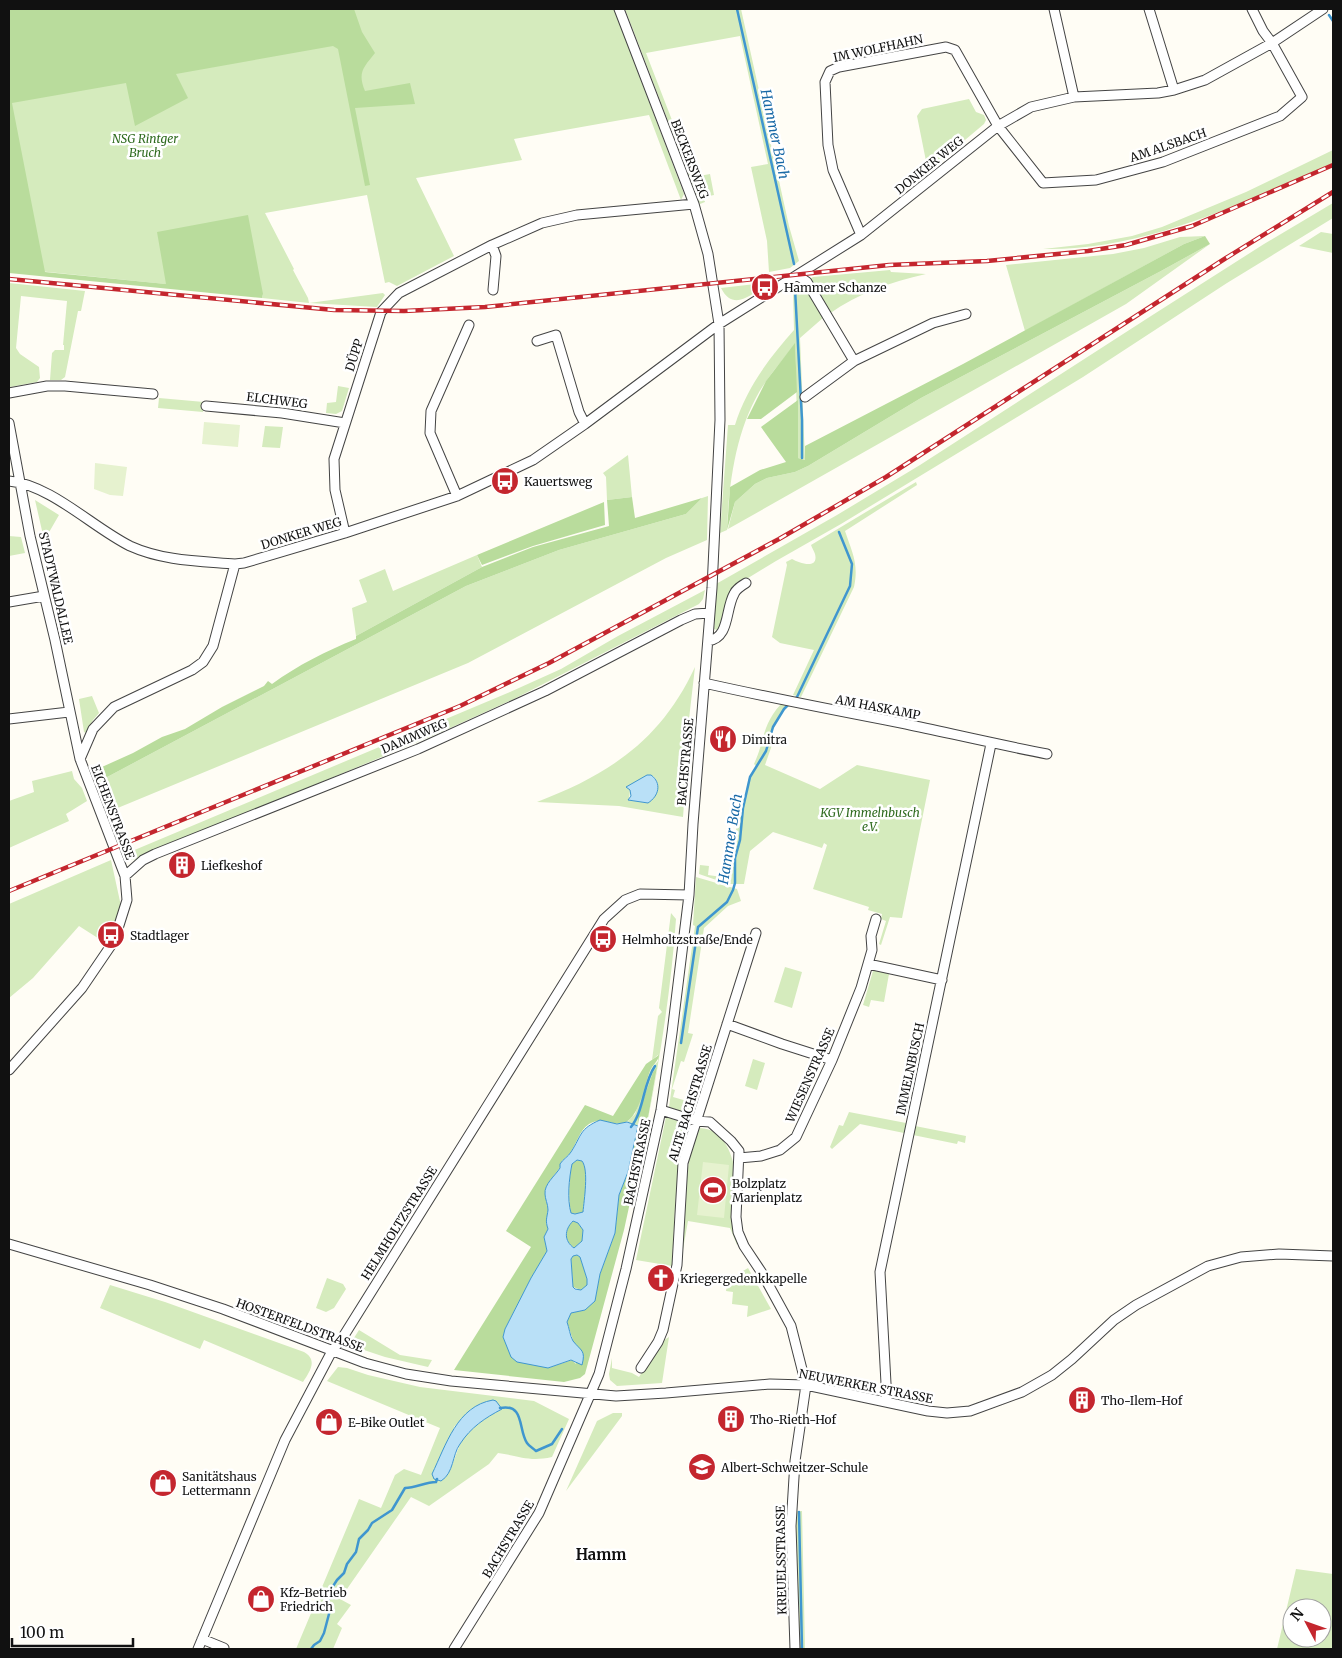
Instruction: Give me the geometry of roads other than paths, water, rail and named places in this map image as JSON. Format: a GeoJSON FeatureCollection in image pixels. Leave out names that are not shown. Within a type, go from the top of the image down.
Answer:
{"type":"FeatureCollection","features":[{"type":"Feature","properties":{"kind":"street","name":"BECKERSWEG"},"geometry":{"type":"LineString","coordinates":[[619,9],[694,204],[708,254],[719,324]]}},
{"type":"Feature","properties":{"kind":"street"},"geometry":{"type":"LineString","coordinates":[[1054,9],[1074,98]]}},
{"type":"Feature","properties":{"kind":"street"},"geometry":{"type":"LineString","coordinates":[[1149,9],[1174,90]]}},
{"type":"Feature","properties":{"kind":"street"},"geometry":{"type":"LineString","coordinates":[[1252,9],[1263,31],[1272,43]]}},
{"type":"Feature","properties":{"kind":"street","name":"DONKER WEG"},"geometry":{"type":"LineString","coordinates":[[9,481],[20,482],[45,493],[128,545],[157,557],[234,564],[244,563],[346,533],[457,496],[533,460],[585,424],[719,324],[860,236],[998,126],[1031,107],[1074,98],[1158,93],[1206,80],[1272,43],[1323,9]]}},
{"type":"Feature","properties":{"kind":"street","name":"AM ALSBACH"},"geometry":{"type":"LineString","coordinates":[[998,126],[1043,184],[1096,180],[1163,162],[1280,116],[1302,97],[1272,43]]}},
{"type":"Feature","properties":{"kind":"street","name":"IM WOLFHAHN"},"geometry":{"type":"LineString","coordinates":[[860,236],[833,170],[828,145],[825,82],[830,71],[839,67],[946,47],[955,50],[998,126]]}},
{"type":"Feature","properties":{"kind":"street","name":"DÜPP"},"geometry":{"type":"LineString","coordinates":[[346,533],[335,490],[334,459],[381,312],[399,293],[492,245],[542,224],[577,215],[694,204]]}},
{"type":"Feature","properties":{"kind":"street"},"geometry":{"type":"LineString","coordinates":[[492,245],[496,256],[492,290]]}},
{"type":"Feature","properties":{"kind":"street"},"geometry":{"type":"LineString","coordinates":[[797,275],[807,282],[854,361]]}},
{"type":"Feature","properties":{"kind":"street"},"geometry":{"type":"LineString","coordinates":[[804,397],[854,361],[933,323],[966,314]]}},
{"type":"Feature","properties":{"kind":"street","name":"BACHSTRASSE"},"geometry":{"type":"LineString","coordinates":[[454,1649],[539,1513],[599,1374],[618,1301],[661,1110],[689,895],[708,641],[720,420],[719,324]]}},
{"type":"Feature","properties":{"kind":"street"},"geometry":{"type":"LineString","coordinates":[[457,496],[430,433],[431,411],[469,325]]}},
{"type":"Feature","properties":{"kind":"street"},"geometry":{"type":"LineString","coordinates":[[538,341],[556,335],[579,412],[585,424]]}},
{"type":"Feature","properties":{"kind":"street"},"geometry":{"type":"LineString","coordinates":[[9,393],[47,386],[65,386],[153,394]]}},
{"type":"Feature","properties":{"kind":"street","name":"ELCHWEG"},"geometry":{"type":"LineString","coordinates":[[206,406],[282,413],[344,423]]}},
{"type":"Feature","properties":{"kind":"street","name":"STADTWALDALLEE"},"geometry":{"type":"LineString","coordinates":[[9,423],[44,596],[80,759]]}},
{"type":"Feature","properties":{"kind":"street","name":"EICHENSTRASSE"},"geometry":{"type":"LineString","coordinates":[[9,1070],[82,988],[105,955],[116,934],[128,900],[125,876],[80,759],[94,729],[114,707],[192,670],[203,662],[213,646],[234,564]]}},
{"type":"Feature","properties":{"kind":"street"},"geometry":{"type":"LineString","coordinates":[[708,641],[722,635],[732,596],[736,590],[746,583]]}},
{"type":"Feature","properties":{"kind":"street"},"geometry":{"type":"LineString","coordinates":[[9,602],[44,596]]}},
{"type":"Feature","properties":{"kind":"street","name":"DAMMWEG"},"geometry":{"type":"LineString","coordinates":[[125,876],[143,860],[156,854],[418,749],[545,691],[681,620],[694,614],[710,613]]}},
{"type":"Feature","properties":{"kind":"street","name":"AM HASKAMP"},"geometry":{"type":"LineString","coordinates":[[704,683],[907,724],[991,744],[1047,754]]}},
{"type":"Feature","properties":{"kind":"street"},"geometry":{"type":"LineString","coordinates":[[9,719],[69,712]]}},
{"type":"Feature","properties":{"kind":"street","name":"IMMELNBUSCH"},"geometry":{"type":"LineString","coordinates":[[887,1402],[880,1272],[991,744]]}},
{"type":"Feature","properties":{"kind":"street","name":"HELMHOLTZSTRASSE"},"geometry":{"type":"LineString","coordinates":[[198,1649],[285,1440],[332,1351],[353,1321],[609,914],[624,900],[640,894],[689,895]]}},
{"type":"Feature","properties":{"kind":"street","name":"WIESENSTRASSE"},"geometry":{"type":"LineString","coordinates":[[739,1158],[761,1156],[780,1150],[796,1137],[832,1060],[868,964],[872,950],[871,936],[876,919]]}},
{"type":"Feature","properties":{"kind":"street","name":"ALTE BACHSTRASSE"},"geometry":{"type":"LineString","coordinates":[[640,1368],[658,1342],[663,1330],[677,1265],[683,1163],[756,933]]}},
{"type":"Feature","properties":{"kind":"street"},"geometry":{"type":"LineString","coordinates":[[868,964],[942,980]]}},
{"type":"Feature","properties":{"kind":"street"},"geometry":{"type":"LineString","coordinates":[[727,1024],[832,1060]]}},
{"type":"Feature","properties":{"kind":"street"},"geometry":{"type":"LineString","coordinates":[[661,1110],[696,1121],[710,1122],[739,1151],[739,1158]]}},
{"type":"Feature","properties":{"kind":"street","name":"KREUELSSTRASSE"},"geometry":{"type":"LineString","coordinates":[[739,1158],[736,1217],[738,1232],[744,1246],[762,1272],[791,1326],[806,1385],[795,1461],[791,1526],[795,1649]]}},
{"type":"Feature","properties":{"kind":"street","name":"HOSTERFELDSTRASSE"},"geometry":{"type":"LineString","coordinates":[[9,1244],[150,1285],[222,1309],[372,1365],[406,1374],[451,1381],[590,1394]]}},
{"type":"Feature","properties":{"kind":"street","name":"NEUWERKER STRASSE"},"geometry":{"type":"LineString","coordinates":[[590,1394],[616,1396],[770,1384],[806,1385],[928,1411],[970,1411],[1022,1392],[1052,1375],[1114,1320],[1136,1305],[1208,1266],[1241,1257],[1279,1254],[1333,1256]]}},
{"type":"Feature","properties":{"kind":"street"},"geometry":{"type":"LineString","coordinates":[[202,1639],[224,1649]]}},
{"type":"Feature","properties":{"kind":"water"},"geometry":{"type":"Polygon","coordinates":[[[647,775],[651,775],[657,782],[658,789],[655,797],[648,803],[628,800],[631,796],[630,790],[626,787],[647,775]]]}},
{"type":"Feature","properties":{"kind":"water"},"geometry":{"type":"Polygon","coordinates":[[[600,1120],[617,1124],[627,1122],[638,1126],[628,1172],[619,1195],[615,1233],[600,1274],[595,1301],[585,1310],[571,1313],[567,1322],[573,1341],[583,1353],[582,1365],[571,1360],[548,1368],[517,1362],[511,1357],[503,1337],[505,1329],[531,1278],[547,1251],[544,1237],[548,1229],[546,1221],[548,1208],[545,1190],[550,1180],[560,1168],[561,1162],[571,1152],[584,1130],[600,1120]],[[577,1160],[572,1164],[569,1189],[571,1213],[575,1214],[583,1212],[586,1185],[584,1165],[582,1161],[577,1160]],[[573,1221],[566,1235],[568,1242],[574,1248],[582,1241],[583,1230],[578,1223],[573,1221]],[[577,1255],[571,1259],[573,1287],[581,1290],[587,1285],[587,1279],[580,1257],[577,1255]]]}},
{"type":"Feature","properties":{"kind":"water"},"geometry":{"type":"Polygon","coordinates":[[[493,1400],[502,1409],[484,1420],[464,1438],[457,1448],[451,1469],[445,1478],[441,1481],[434,1479],[432,1474],[454,1428],[470,1410],[493,1400]]]}},
{"type":"Feature","properties":{"kind":"waterway","name":"Hammer Bach"},"geometry":{"type":"LineString","coordinates":[[737,9],[794,264]]}},
{"type":"Feature","properties":{"kind":"waterway"},"geometry":{"type":"LineString","coordinates":[[1329,15],[1333,21]]}},
{"type":"Feature","properties":{"kind":"waterway","name":"Hammer Bach"},"geometry":{"type":"LineString","coordinates":[[795,289],[802,420],[802,458]]}},
{"type":"Feature","properties":{"kind":"waterway","name":"Hammer Bach"},"geometry":{"type":"LineString","coordinates":[[794,700],[850,586],[852,564],[839,532]]}},
{"type":"Feature","properties":{"kind":"waterway","name":"Hammer Bach"},"geometry":{"type":"LineString","coordinates":[[681,1043],[698,927],[727,902],[733,890],[735,883],[735,858],[740,840],[743,808],[750,777],[766,751],[773,727],[790,703]]}},
{"type":"Feature","properties":{"kind":"waterway","name":"Hammer Bach"},"geometry":{"type":"LineString","coordinates":[[631,1127],[639,1113],[648,1080],[655,1066]]}},
{"type":"Feature","properties":{"kind":"waterway","name":"Hammer Bach"},"geometry":{"type":"LineString","coordinates":[[500,1408],[508,1408],[517,1413],[524,1438],[536,1451],[552,1444],[562,1429]]}},
{"type":"Feature","properties":{"kind":"waterway","name":"Hammer Bach"},"geometry":{"type":"LineString","coordinates":[[311,1649],[320,1641],[324,1633],[329,1614],[328,1594],[344,1573],[347,1564],[356,1552],[359,1539],[372,1523],[392,1510],[405,1488],[436,1482],[437,1479]]}},
{"type":"Feature","properties":{"kind":"waterway"},"geometry":{"type":"LineString","coordinates":[[799,1512],[802,1649]]}},
{"type":"Feature","properties":{"kind":"railway"},"geometry":{"type":"LineString","coordinates":[[9,279],[334,310],[404,311],[485,307],[889,265],[987,261],[1088,251],[1126,245],[1192,226],[1333,165]]}},
{"type":"Feature","properties":{"kind":"railway"},"geometry":{"type":"LineString","coordinates":[[9,891],[460,706],[549,663],[779,539],[886,477],[1226,258],[1333,192]]}},
{"type":"Feature","properties":{"kind":"place","name":"Hammer Schanze"},"geometry":{"type":"Point","coordinates":[765,287]}},
{"type":"Feature","properties":{"kind":"place","name":"Kauertsweg"},"geometry":{"type":"Point","coordinates":[505,481]}},
{"type":"Feature","properties":{"kind":"place","name":"Dimitra"},"geometry":{"type":"Point","coordinates":[723,739]}},
{"type":"Feature","properties":{"kind":"place","name":"Liefkeshof"},"geometry":{"type":"Point","coordinates":[182,865]}},
{"type":"Feature","properties":{"kind":"place","name":"Stadtlager"},"geometry":{"type":"Point","coordinates":[111,935]}},
{"type":"Feature","properties":{"kind":"place","name":"Helmholtzstraße/Ende"},"geometry":{"type":"Point","coordinates":[603,939]}},
{"type":"Feature","properties":{"kind":"place","name":"Bolzplatz Marienplatz"},"geometry":{"type":"Point","coordinates":[713,1190]}},
{"type":"Feature","properties":{"kind":"place","name":"Kriegergedenkkapelle"},"geometry":{"type":"Point","coordinates":[661,1278]}},
{"type":"Feature","properties":{"kind":"place","name":"Tho-Ilem-Hof"},"geometry":{"type":"Point","coordinates":[1082,1400]}},
{"type":"Feature","properties":{"kind":"place","name":"Tho-Rieth-Hof"},"geometry":{"type":"Point","coordinates":[731,1419]}},
{"type":"Feature","properties":{"kind":"place","name":"E-Bike Outlet"},"geometry":{"type":"Point","coordinates":[329,1422]}},
{"type":"Feature","properties":{"kind":"place","name":"Albert-Schweitzer-Schule"},"geometry":{"type":"Point","coordinates":[702,1467]}},
{"type":"Feature","properties":{"kind":"place","name":"Sanitätshaus Lettermann"},"geometry":{"type":"Point","coordinates":[163,1483]}},
{"type":"Feature","properties":{"kind":"place","name":"Kfz-Betrieb Friedrich"},"geometry":{"type":"Point","coordinates":[261,1599]}},
{"type":"Feature","properties":{"kind":"district","name":"Hamm"},"geometry":{"type":"Point","coordinates":[601,1554]}},
{"type":"Feature","properties":{"kind":"park label","name":"NSG Rintger Bruch"},"geometry":{"type":"Point","coordinates":[145,145]}},
{"type":"Feature","properties":{"kind":"park label","name":"KGV Immelnbusch e.V."},"geometry":{"type":"Point","coordinates":[870,819]}}]}
